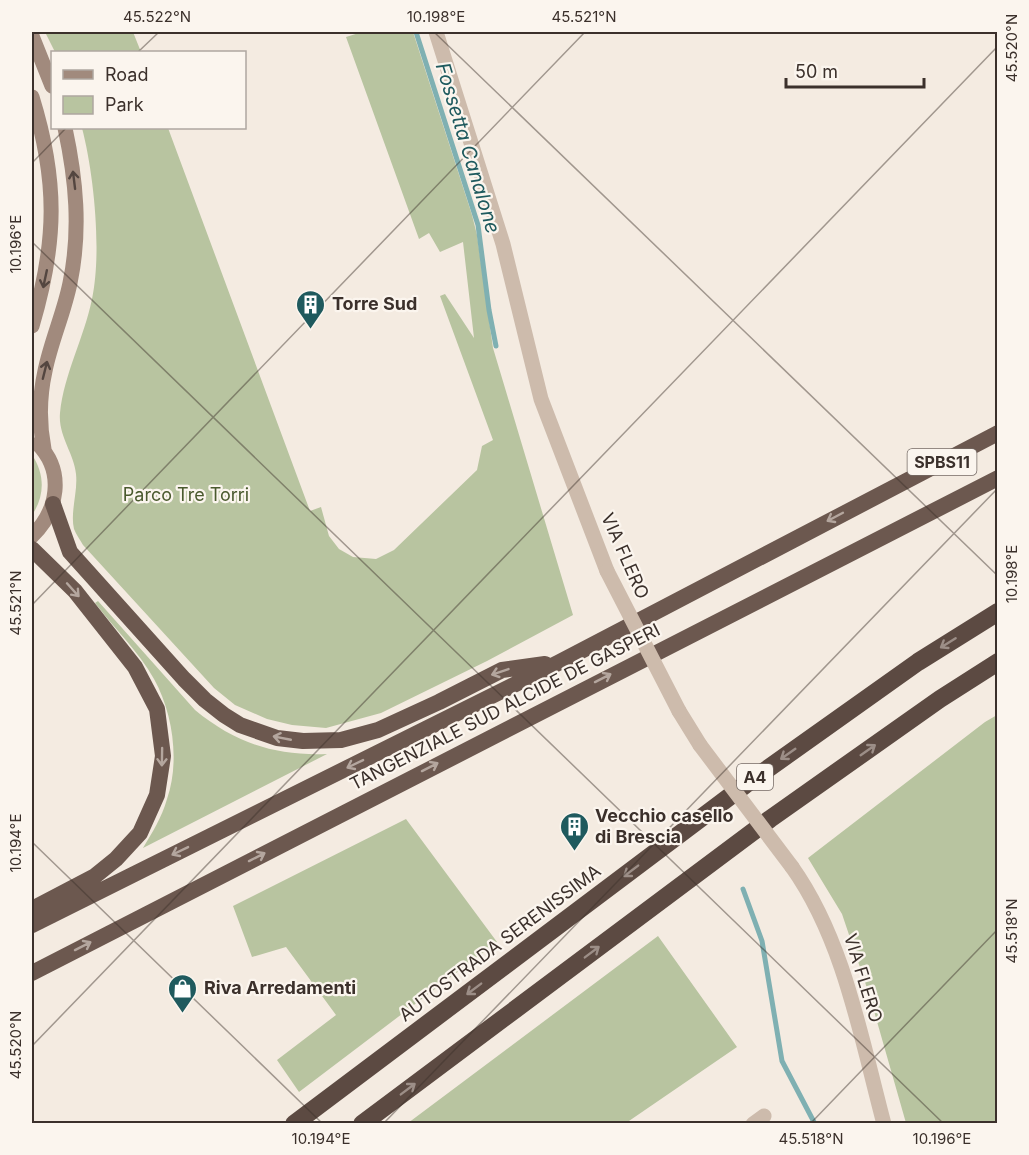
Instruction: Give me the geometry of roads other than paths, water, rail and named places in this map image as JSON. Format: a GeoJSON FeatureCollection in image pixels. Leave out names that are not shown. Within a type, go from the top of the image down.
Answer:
{"type":"FeatureCollection","features":[{"type":"Feature","properties":{"kind":"highway","name":"TANGENZIALE SUD ALCIDE DE GASPERI"},"geometry":{"type":"LineString","coordinates":[[32,925],[558,663],[998,433]]}},
{"type":"Feature","properties":{"kind":"highway","name":"TANGENZIALE SUD ALCIDE DE GASPERI"},"geometry":{"type":"LineString","coordinates":[[32,973],[998,478]]}},
{"type":"Feature","properties":{"kind":"highway"},"geometry":{"type":"LineString","coordinates":[[54,504],[70,552],[184,679],[224,715],[240,725],[277,738],[340,741],[378,730],[502,670],[558,663]]}},
{"type":"Feature","properties":{"kind":"highway"},"geometry":{"type":"LineString","coordinates":[[32,549],[75,591],[135,667],[157,709],[163,756],[157,795],[140,833],[116,859],[94,876],[32,909]]}},
{"type":"Feature","properties":{"kind":"highway","name":"AUTOSTRADA SERENISSIMA"},"geometry":{"type":"LineString","coordinates":[[294,1124],[745,784],[918,662],[998,612]]}},
{"type":"Feature","properties":{"kind":"highway","name":"A4"},"geometry":{"type":"LineString","coordinates":[[362,1124],[770,819],[940,699],[998,662]]}},
{"type":"Feature","properties":{"kind":"main road"},"geometry":{"type":"LineString","coordinates":[[32,36],[51,84]]}},
{"type":"Feature","properties":{"kind":"main road"},"geometry":{"type":"LineString","coordinates":[[32,97],[50,173],[52,217],[48,261],[32,326]]}},
{"type":"Feature","properties":{"kind":"main road"},"geometry":{"type":"LineString","coordinates":[[44,449],[40,429],[41,389],[68,293],[76,240],[77,208],[74,176],[65,129]]}},
{"type":"Feature","properties":{"kind":"main road"},"geometry":{"type":"LineString","coordinates":[[32,437],[44,449],[51,462],[56,489],[54,504],[48,517],[32,536]]}},
{"type":"Feature","properties":{"kind":"street","name":"VIA FLERO"},"geometry":{"type":"LineString","coordinates":[[436,32],[503,244],[541,399],[607,572],[679,711],[700,745],[809,891],[837,956],[884,1124]]}},
{"type":"Feature","properties":{"kind":"waterway","name":"Fossetta Canalone"},"geometry":{"type":"LineString","coordinates":[[416,32],[478,225],[496,346]]}},
{"type":"Feature","properties":{"kind":"waterway","name":"Fossetta Canalone"},"geometry":{"type":"LineString","coordinates":[[743,889],[762,941],[782,1061],[815,1124]]}},
{"type":"Feature","properties":{"kind":"place","name":"Torre Sud"},"geometry":{"type":"Point","coordinates":[311,330]}},
{"type":"Feature","properties":{"kind":"place","name":"Vecchio casello di Brescia"},"geometry":{"type":"Point","coordinates":[574,852]}},
{"type":"Feature","properties":{"kind":"place","name":"Riva Arredamenti"},"geometry":{"type":"Point","coordinates":[183,1014]}},
{"type":"Feature","properties":{"kind":"park label","name":"Parco Tre Torri"},"geometry":{"type":"Point","coordinates":[186,495]}}]}
